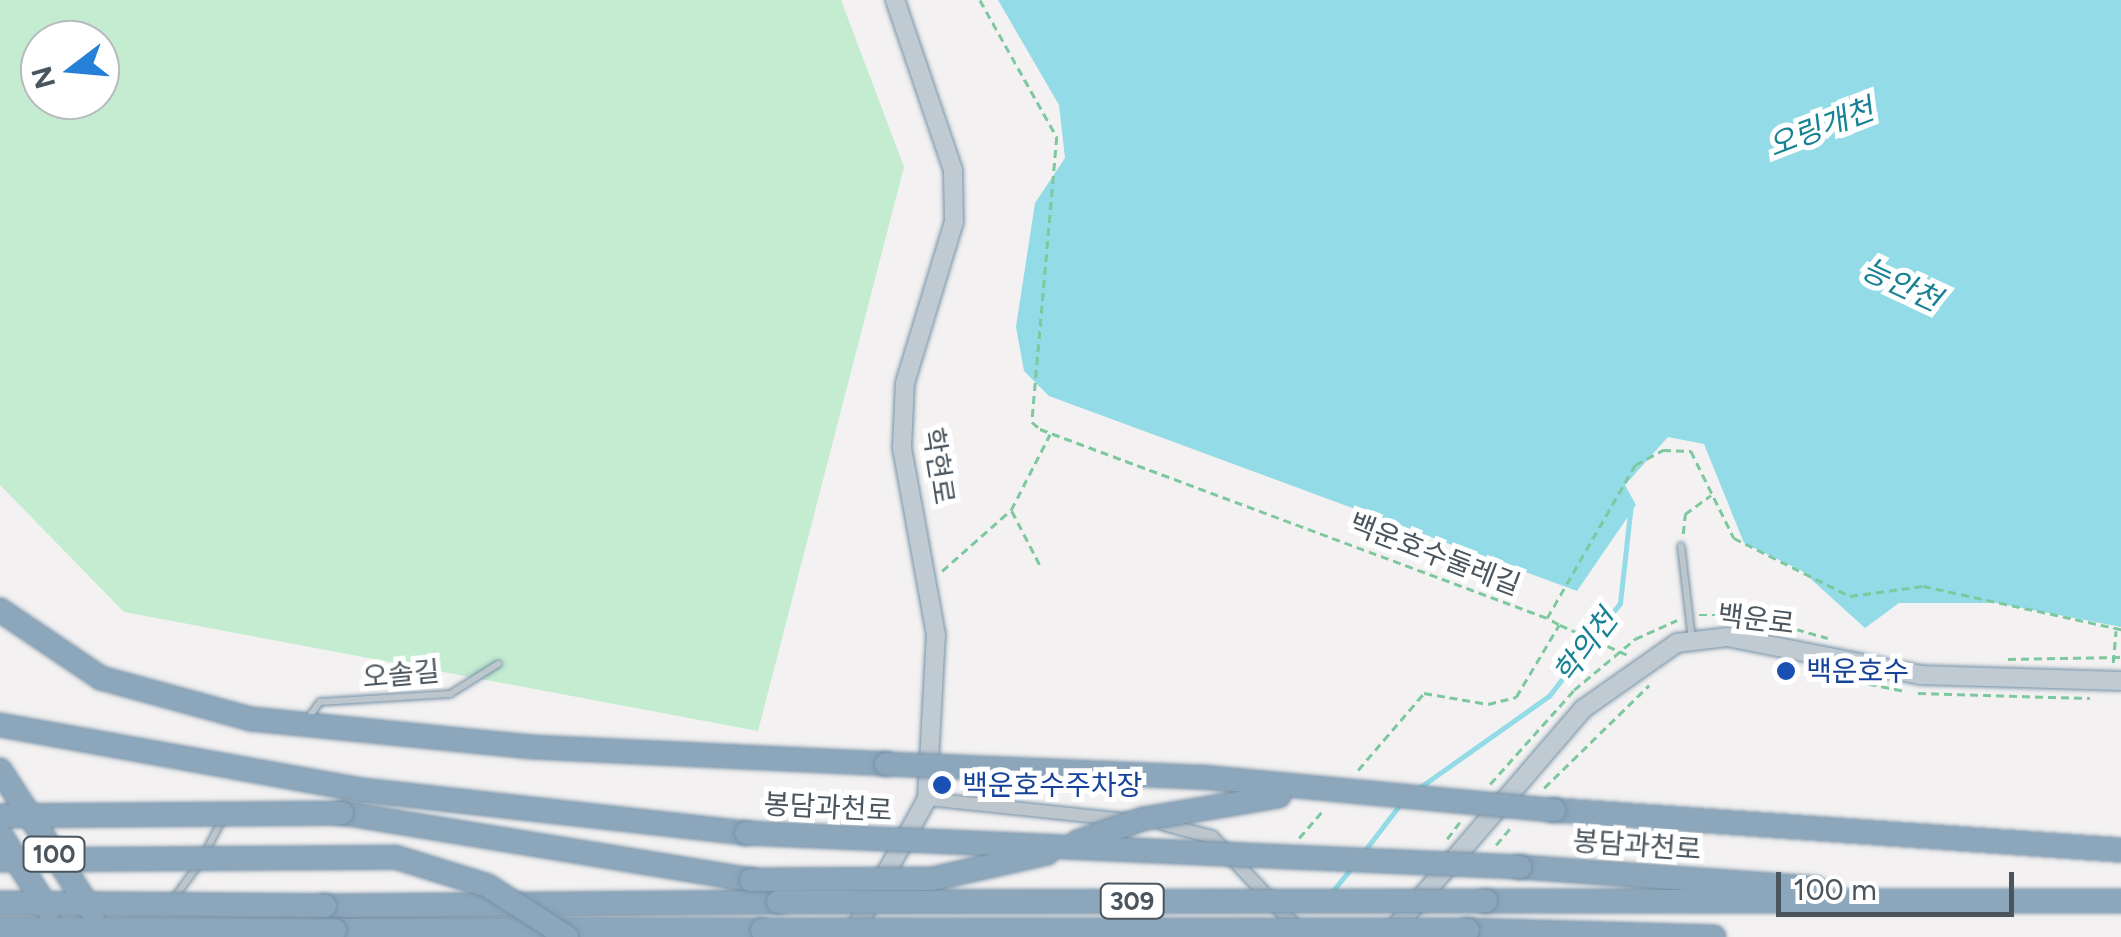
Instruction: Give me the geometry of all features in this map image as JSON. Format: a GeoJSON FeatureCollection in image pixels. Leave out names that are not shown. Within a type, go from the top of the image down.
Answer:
{"type":"FeatureCollection","features":[{"type":"Feature","properties":{"kind":"highway"},"geometry":{"type":"LineString","coordinates":[[0,610],[102,678],[251,720],[514,745],[1202,778],[1308,792],[2121,850]]}},
{"type":"Feature","properties":{"kind":"highway","name":"봉담과천로"},"geometry":{"type":"LineString","coordinates":[[0,725],[362,790],[746,833],[1520,867],[2019,903]]}},
{"type":"Feature","properties":{"kind":"highway","name":"100"},"geometry":{"type":"LineString","coordinates":[[0,770],[105,937]]}},
{"type":"Feature","properties":{"kind":"highway"},"geometry":{"type":"LineString","coordinates":[[0,816],[342,814],[751,880],[932,878],[1028,860],[1143,819],[1308,792]]}},
{"type":"Feature","properties":{"kind":"highway","name":"100"},"geometry":{"type":"LineString","coordinates":[[0,834],[65,937]]}},
{"type":"Feature","properties":{"kind":"highway"},"geometry":{"type":"LineString","coordinates":[[0,860],[395,857],[488,886],[567,937]]}},
{"type":"Feature","properties":{"kind":"highway","name":"봉담과천로"},"geometry":{"type":"LineString","coordinates":[[0,903],[325,906],[2121,902]]}},
{"type":"Feature","properties":{"kind":"highway","name":"309"},"geometry":{"type":"LineString","coordinates":[[0,929],[1468,930],[1714,937]]}},
{"type":"Feature","properties":{"kind":"street","name":"학현로"},"geometry":{"type":"LineString","coordinates":[[850,937],[926,799],[932,578],[902,448],[905,383],[954,222],[953,170],[895,0]]}},
{"type":"Feature","properties":{"kind":"street","name":"백운로"},"geometry":{"type":"LineString","coordinates":[[1387,937],[1583,709],[1640,662],[1692,640],[1727,637],[1920,676],[2117,680]]}},
{"type":"Feature","properties":{"kind":"street"},"geometry":{"type":"LineString","coordinates":[[926,799],[1185,826],[1212,837],[1307,937]]}},
{"type":"Feature","properties":{"kind":"lane"},"geometry":{"type":"LineString","coordinates":[[1681,546],[1686,617],[1692,640]]}},
{"type":"Feature","properties":{"kind":"lane","name":"오솔길"},"geometry":{"type":"LineString","coordinates":[[308,718],[320,702],[450,694],[498,664]]}},
{"type":"Feature","properties":{"kind":"lane"},"geometry":{"type":"LineString","coordinates":[[105,937],[150,927],[195,872],[232,802]]}},
{"type":"Feature","properties":{"kind":"path","name":"백운호수둘레길"},"geometry":{"type":"LineString","coordinates":[[980,0],[1058,137],[1032,422],[1051,433],[1548,617],[1635,465],[1663,450],[1690,451],[1734,538],[1850,596],[1923,586],[2026,601],[2119,629]]}},
{"type":"Feature","properties":{"kind":"path"},"geometry":{"type":"LineString","coordinates":[[932,578],[1011,510],[1051,433]]}},
{"type":"Feature","properties":{"kind":"path"},"geometry":{"type":"LineString","coordinates":[[1681,546],[1685,514],[1712,494]]}},
{"type":"Feature","properties":{"kind":"path"},"geometry":{"type":"LineString","coordinates":[[1011,510],[1040,567]]}},
{"type":"Feature","properties":{"kind":"path"},"geometry":{"type":"LineString","coordinates":[[1667,624],[1686,617],[1746,615],[1833,640]]}},
{"type":"Feature","properties":{"kind":"path"},"geometry":{"type":"LineString","coordinates":[[1548,617],[1623,652]]}},
{"type":"Feature","properties":{"kind":"path"},"geometry":{"type":"LineString","coordinates":[[1349,780],[1424,693],[1488,704],[1516,697],[1560,625]]}},
{"type":"Feature","properties":{"kind":"path"},"geometry":{"type":"LineString","coordinates":[[2117,680],[2114,656],[2119,629]]}},
{"type":"Feature","properties":{"kind":"path"},"geometry":{"type":"LineString","coordinates":[[1996,660],[2121,658]]}},
{"type":"Feature","properties":{"kind":"path"},"geometry":{"type":"LineString","coordinates":[[1286,852],[1336,794]]}},
{"type":"Feature","properties":{"kind":"green space"},"geometry":{"type":"Polygon","coordinates":[[[0,0],[841,0],[904,167],[758,731],[124,612],[0,485],[0,0]]]}},
{"type":"Feature","properties":{"kind":"water","name":"백운호수"},"geometry":{"type":"Polygon","coordinates":[[[998,0],[2121,0],[2121,627],[1997,603],[1899,603],[1865,628],[1802,571],[1744,543],[1704,444],[1668,437],[1625,485],[1636,505],[1577,591],[1049,396],[1024,371],[1016,327],[1035,203],[1065,158],[1059,105],[998,0]]]}},
{"type":"Feature","properties":{"kind":"waterway","name":"학의천"},"geometry":{"type":"LineString","coordinates":[[1416,790],[1549,696],[1620,603],[1631,504]]}},
{"type":"Feature","properties":{"kind":"waterway","name":"학의천"},"geometry":{"type":"LineString","coordinates":[[1362,854],[1401,803]]}},
{"type":"Feature","properties":{"kind":"waterway","name":"학의천"},"geometry":{"type":"LineString","coordinates":[[1331,893],[1352,867]]}},
{"type":"Feature","properties":{"kind":"place","name":"백운호수"},"geometry":{"type":"Point","coordinates":[1786,671]}},
{"type":"Feature","properties":{"kind":"place","name":"백운호수주차장"},"geometry":{"type":"Point","coordinates":[942,785]}},
{"type":"Feature","properties":{"kind":"water label","name":"오링개천"},"geometry":{"type":"Point","coordinates":[1821,128]}},
{"type":"Feature","properties":{"kind":"water label","name":"능안천"},"geometry":{"type":"Point","coordinates":[1901,285]}}]}
